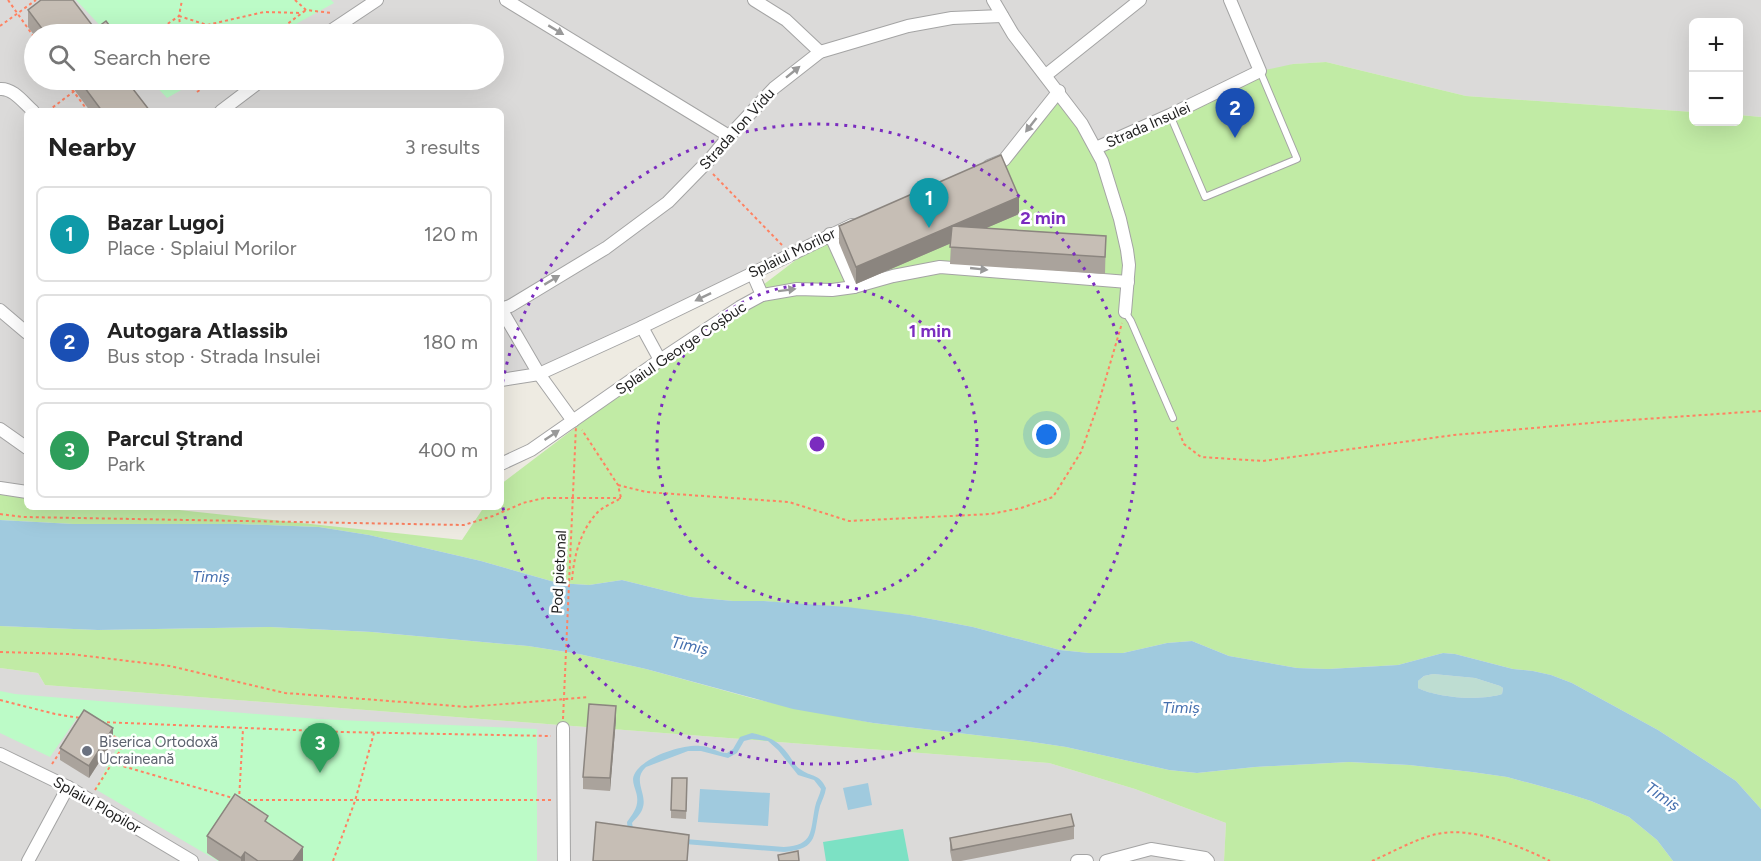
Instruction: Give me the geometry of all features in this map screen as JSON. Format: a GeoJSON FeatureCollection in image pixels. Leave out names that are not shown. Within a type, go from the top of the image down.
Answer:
{"type":"FeatureCollection","features":[{"type":"Feature","properties":{"kind":"street"},"geometry":{"type":"LineString","coordinates":[[506,0],[729,136]]}},
{"type":"Feature","properties":{"kind":"street"},"geometry":{"type":"LineString","coordinates":[[754,0],[786,20],[820,52]]}},
{"type":"Feature","properties":{"kind":"street"},"geometry":{"type":"LineString","coordinates":[[993,0],[1002,16],[1082,124],[1096,148],[1109,179],[1129,265],[1125,312]]}},
{"type":"Feature","properties":{"kind":"street"},"geometry":{"type":"LineString","coordinates":[[1046,75],[1140,0]]}},
{"type":"Feature","properties":{"kind":"street"},"geometry":{"type":"LineString","coordinates":[[1230,0],[1260,71]]}},
{"type":"Feature","properties":{"kind":"street"},"geometry":{"type":"LineString","coordinates":[[339,24],[369,2]]}},
{"type":"Feature","properties":{"kind":"street","name":"Strada Ion Vidu"},"geometry":{"type":"LineString","coordinates":[[504,308],[606,248],[643,221],[689,182],[774,88],[820,52],[916,24],[952,18],[1002,16]]}},
{"type":"Feature","properties":{"kind":"street","name":"Strada Insulei"},"geometry":{"type":"LineString","coordinates":[[1096,148],[1170,116],[1260,71]]}},
{"type":"Feature","properties":{"kind":"street"},"geometry":{"type":"LineString","coordinates":[[0,89],[14,93],[30,108]]}},
{"type":"Feature","properties":{"kind":"street"},"geometry":{"type":"LineString","coordinates":[[225,108],[249,90]]}},
{"type":"Feature","properties":{"kind":"street"},"geometry":{"type":"LineString","coordinates":[[982,169],[1004,160],[1059,91]]}},
{"type":"Feature","properties":{"kind":"street","name":"Splaiul Morilor"},"geometry":{"type":"LineString","coordinates":[[504,380],[538,374],[642,327],[863,220]]}},
{"type":"Feature","properties":{"kind":"street"},"geometry":{"type":"LineString","coordinates":[[830,234],[854,287]]}},
{"type":"Feature","properties":{"kind":"street","name":"Splaiul George Coșbuc"},"geometry":{"type":"LineString","coordinates":[[504,463],[531,450],[575,423],[660,360],[762,295],[797,289],[832,290],[854,287],[902,273],[940,267],[1128,282]]}},
{"type":"Feature","properties":{"kind":"street"},"geometry":{"type":"LineString","coordinates":[[752,272],[762,295]]}},
{"type":"Feature","properties":{"kind":"street"},"geometry":{"type":"LineString","coordinates":[[0,310],[24,330]]}},
{"type":"Feature","properties":{"kind":"street"},"geometry":{"type":"LineString","coordinates":[[504,314],[538,374],[575,423]]}},
{"type":"Feature","properties":{"kind":"street"},"geometry":{"type":"LineString","coordinates":[[642,327],[660,360]]}},
{"type":"Feature","properties":{"kind":"street"},"geometry":{"type":"LineString","coordinates":[[0,429],[24,445]]}},
{"type":"Feature","properties":{"kind":"street"},"geometry":{"type":"LineString","coordinates":[[0,488],[24,492]]}},
{"type":"Feature","properties":{"kind":"street"},"geometry":{"type":"LineString","coordinates":[[563,727],[564,861]]}},
{"type":"Feature","properties":{"kind":"street","name":"Splaiul Plopilor"},"geometry":{"type":"LineString","coordinates":[[0,754],[68,787],[192,861]]}},
{"type":"Feature","properties":{"kind":"street"},"geometry":{"type":"LineString","coordinates":[[28,861],[68,787]]}},
{"type":"Feature","properties":{"kind":"street"},"geometry":{"type":"LineString","coordinates":[[1106,861],[1151,849],[1205,858],[1208,861]]}},
{"type":"Feature","properties":{"kind":"street"},"geometry":{"type":"LineString","coordinates":[[1077,861],[1087,861]]}},
{"type":"Feature","properties":{"kind":"lane"},"geometry":{"type":"LineString","coordinates":[[1170,116],[1205,197],[1297,159],[1260,71]]}},
{"type":"Feature","properties":{"kind":"lane"},"geometry":{"type":"LineString","coordinates":[[1125,312],[1173,418]]}},
{"type":"Feature","properties":{"kind":"path"},"geometry":{"type":"LineString","coordinates":[[8,0],[25,24]]}},
{"type":"Feature","properties":{"kind":"path"},"geometry":{"type":"LineString","coordinates":[[0,26],[36,0]]}},
{"type":"Feature","properties":{"kind":"path"},"geometry":{"type":"LineString","coordinates":[[180,24],[182,0]]}},
{"type":"Feature","properties":{"kind":"path"},"geometry":{"type":"LineString","coordinates":[[295,0],[306,10],[332,13]]}},
{"type":"Feature","properties":{"kind":"path"},"geometry":{"type":"LineString","coordinates":[[287,24],[306,10]]}},
{"type":"Feature","properties":{"kind":"path"},"geometry":{"type":"LineString","coordinates":[[211,24],[264,12],[302,13]]}},
{"type":"Feature","properties":{"kind":"path"},"geometry":{"type":"LineString","coordinates":[[179,16],[204,24]]}},
{"type":"Feature","properties":{"kind":"path"},"geometry":{"type":"LineString","coordinates":[[167,24],[179,16]]}},
{"type":"Feature","properties":{"kind":"path"},"geometry":{"type":"LineString","coordinates":[[52,108],[77,90]]}},
{"type":"Feature","properties":{"kind":"path"},"geometry":{"type":"LineString","coordinates":[[74,92],[86,108]]}},
{"type":"Feature","properties":{"kind":"path"},"geometry":{"type":"LineString","coordinates":[[711,172],[787,250]]}},
{"type":"Feature","properties":{"kind":"path"},"geometry":{"type":"LineString","coordinates":[[618,485],[646,492],[789,502],[849,521],[991,514],[1021,508],[1053,497],[1082,452],[1125,312]]}},
{"type":"Feature","properties":{"kind":"path"},"geometry":{"type":"LineString","coordinates":[[1173,418],[1184,444],[1201,457],[1263,461],[1454,435],[1761,411]]}},
{"type":"Feature","properties":{"kind":"path","name":"Pod pietonal"},"geometry":{"type":"LineString","coordinates":[[563,727],[575,423]]}},
{"type":"Feature","properties":{"kind":"path"},"geometry":{"type":"LineString","coordinates":[[583,433],[618,485],[621,498]]}},
{"type":"Feature","properties":{"kind":"path"},"geometry":{"type":"LineString","coordinates":[[0,514],[23,517],[464,525],[523,503],[544,498],[621,498]]}},
{"type":"Feature","properties":{"kind":"path"},"geometry":{"type":"LineString","coordinates":[[572,580],[573,566],[581,538],[597,512],[621,498]]}},
{"type":"Feature","properties":{"kind":"path"},"geometry":{"type":"LineString","coordinates":[[0,652],[70,654],[170,666],[285,693],[468,706],[588,698]]}},
{"type":"Feature","properties":{"kind":"path"},"geometry":{"type":"LineString","coordinates":[[0,700],[82,719]]}},
{"type":"Feature","properties":{"kind":"path"},"geometry":{"type":"LineString","coordinates":[[93,720],[243,729],[374,733],[563,727]]}},
{"type":"Feature","properties":{"kind":"path"},"geometry":{"type":"LineString","coordinates":[[239,800],[243,729]]}},
{"type":"Feature","properties":{"kind":"path"},"geometry":{"type":"LineString","coordinates":[[94,793],[125,743],[108,733]]}},
{"type":"Feature","properties":{"kind":"path"},"geometry":{"type":"LineString","coordinates":[[333,861],[355,801],[374,733]]}},
{"type":"Feature","properties":{"kind":"path"},"geometry":{"type":"LineString","coordinates":[[50,766],[63,747]]}},
{"type":"Feature","properties":{"kind":"path"},"geometry":{"type":"LineString","coordinates":[[112,763],[239,800],[564,800]]}},
{"type":"Feature","properties":{"kind":"path"},"geometry":{"type":"LineString","coordinates":[[1372,861],[1438,834],[1460,832],[1496,840],[1550,861]]}},
{"type":"Feature","properties":{"kind":"shaded area"},"geometry":{"type":"Polygon","coordinates":[[[0,0],[1761,0],[1761,117],[1743,115],[1743,18],[1689,18],[1689,112],[1466,96],[1326,62],[1293,64],[1096,148],[1004,160],[538,368],[504,374],[504,108],[24,108],[24,497],[0,493],[0,0]]]}},
{"type":"Feature","properties":{"kind":"shaded area"},"geometry":{"type":"Polygon","coordinates":[[[0,668],[38,673],[45,685],[1049,763],[1135,789],[1226,823],[1224,861],[0,861],[0,668]]]}},
{"type":"Feature","properties":{"kind":"shaded area"},"geometry":{"type":"Polygon","coordinates":[[[1433,674],[1475,678],[1500,686],[1503,688],[1502,694],[1459,697],[1436,694],[1418,688],[1418,681],[1424,676],[1433,674]]]}},
{"type":"Feature","properties":{"kind":"green space"},"geometry":{"type":"Polygon","coordinates":[[[76,0],[331,0],[334,3],[296,24],[99,24],[76,0]]]}},
{"type":"Feature","properties":{"kind":"green space"},"geometry":{"type":"Polygon","coordinates":[[[1326,62],[1466,96],[1689,112],[1689,126],[1743,126],[1743,115],[1761,117],[1761,809],[1736,781],[1658,730],[1572,683],[1551,675],[1513,669],[1455,654],[1443,653],[1398,665],[1328,669],[1297,668],[1229,656],[1192,641],[1167,643],[1123,653],[1089,653],[1060,650],[973,627],[910,615],[764,601],[691,597],[622,580],[589,585],[558,583],[481,561],[369,535],[319,527],[238,524],[73,524],[0,520],[0,491],[24,494],[24,510],[179,510],[462,540],[482,510],[504,510],[504,482],[830,234],[1004,160],[1059,91],[1096,148],[1260,71],[1293,64],[1326,62]]]}},
{"type":"Feature","properties":{"kind":"green space"},"geometry":{"type":"Polygon","coordinates":[[[159,90],[181,90],[167,98],[159,90]]]}},
{"type":"Feature","properties":{"kind":"green space"},"geometry":{"type":"Polygon","coordinates":[[[0,626],[98,630],[270,627],[372,632],[528,646],[579,654],[646,669],[755,699],[873,723],[1066,747],[1169,770],[1197,773],[1349,762],[1409,765],[1472,772],[1507,777],[1566,793],[1629,817],[1657,840],[1673,861],[1224,861],[1226,823],[1135,789],[1049,763],[45,685],[38,673],[0,668],[0,626]]]}},
{"type":"Feature","properties":{"kind":"green space"},"geometry":{"type":"Polygon","coordinates":[[[0,691],[318,719],[537,729],[537,861],[218,861],[95,789],[120,742],[79,715],[50,757],[0,733],[0,691]]]}},
{"type":"Feature","properties":{"kind":"green space"},"geometry":{"type":"Polygon","coordinates":[[[903,829],[909,861],[826,861],[823,842],[903,829]]]}},
{"type":"Feature","properties":{"kind":"water","name":"Timiș"},"geometry":{"type":"Polygon","coordinates":[[[0,520],[73,524],[238,524],[319,527],[369,535],[481,561],[558,583],[589,585],[622,580],[691,597],[847,607],[910,615],[973,627],[1060,650],[1123,653],[1167,643],[1192,641],[1229,656],[1297,668],[1328,669],[1398,665],[1443,653],[1455,654],[1513,669],[1551,675],[1572,683],[1658,730],[1736,781],[1761,809],[1761,861],[1673,861],[1657,840],[1629,817],[1591,801],[1507,777],[1409,765],[1349,762],[1197,773],[1169,770],[1066,747],[873,723],[793,709],[646,669],[579,654],[528,646],[372,632],[270,627],[98,630],[0,626],[0,520]],[[1433,674],[1424,676],[1418,681],[1418,688],[1436,694],[1459,697],[1502,694],[1503,688],[1500,686],[1475,678],[1433,674]]]}},
{"type":"Feature","properties":{"kind":"water"},"geometry":{"type":"Polygon","coordinates":[[[752,733],[772,740],[784,749],[798,768],[823,783],[826,791],[820,806],[815,832],[809,844],[784,852],[685,844],[628,831],[627,822],[637,805],[633,779],[642,765],[661,754],[692,746],[704,746],[727,753],[733,749],[740,737],[752,733]],[[752,739],[744,741],[737,753],[728,758],[701,751],[688,751],[646,767],[640,777],[644,804],[632,823],[633,828],[685,839],[784,847],[794,846],[806,840],[811,830],[821,789],[814,780],[798,775],[768,741],[752,739]]]}},
{"type":"Feature","properties":{"kind":"water"},"geometry":{"type":"Polygon","coordinates":[[[868,783],[872,805],[848,810],[843,788],[868,783]]]}},
{"type":"Feature","properties":{"kind":"water"},"geometry":{"type":"Polygon","coordinates":[[[700,789],[770,793],[768,826],[698,822],[700,789]]]}},
{"type":"Feature","properties":{"kind":"building"},"geometry":{"type":"Polygon","coordinates":[[[41,0],[73,0],[91,24],[38,24],[28,10],[41,0]]]}},
{"type":"Feature","properties":{"kind":"building"},"geometry":{"type":"Polygon","coordinates":[[[86,90],[134,90],[148,108],[100,108],[86,90]]]}},
{"type":"Feature","properties":{"kind":"building"},"geometry":{"type":"Polygon","coordinates":[[[1001,155],[1019,197],[856,267],[839,226],[1001,155]]]}},
{"type":"Feature","properties":{"kind":"building"},"geometry":{"type":"Polygon","coordinates":[[[952,226],[1106,236],[1105,257],[950,247],[952,226]]]}},
{"type":"Feature","properties":{"kind":"building"},"geometry":{"type":"Polygon","coordinates":[[[589,704],[616,706],[610,778],[583,777],[589,704]]]}},
{"type":"Feature","properties":{"kind":"building","name":"Biserica Ortodoxă Ucraineană"},"geometry":{"type":"Polygon","coordinates":[[[84,710],[113,728],[89,766],[60,748],[84,710]]]}},
{"type":"Feature","properties":{"kind":"building"},"geometry":{"type":"Polygon","coordinates":[[[672,778],[687,778],[686,811],[671,810],[672,778]]]}},
{"type":"Feature","properties":{"kind":"building"},"geometry":{"type":"Polygon","coordinates":[[[235,794],[268,816],[265,821],[303,847],[293,861],[258,861],[245,852],[241,858],[207,836],[235,794]]]}},
{"type":"Feature","properties":{"kind":"building"},"geometry":{"type":"Polygon","coordinates":[[[1071,814],[1074,826],[952,850],[950,838],[1071,814]]]}},
{"type":"Feature","properties":{"kind":"building"},"geometry":{"type":"Polygon","coordinates":[[[596,822],[689,835],[687,861],[593,861],[596,822]]]}},
{"type":"Feature","properties":{"kind":"building"},"geometry":{"type":"Polygon","coordinates":[[[798,851],[799,861],[779,861],[778,855],[798,851]]]}},
{"type":"Feature","properties":{"kind":"place","name":"Autogara Atlassib"},"geometry":{"type":"Point","coordinates":[1235,138]}},
{"type":"Feature","properties":{"kind":"place","name":"Bazar Lugoj"},"geometry":{"type":"Point","coordinates":[929,228]}},
{"type":"Feature","properties":{"kind":"place","name":"Biserica Ortodoxă Ucraineană"},"geometry":{"type":"Point","coordinates":[87,751]}},
{"type":"Feature","properties":{"kind":"place","name":"Parcul Ștrand"},"geometry":{"type":"Point","coordinates":[320,773]}}]}
